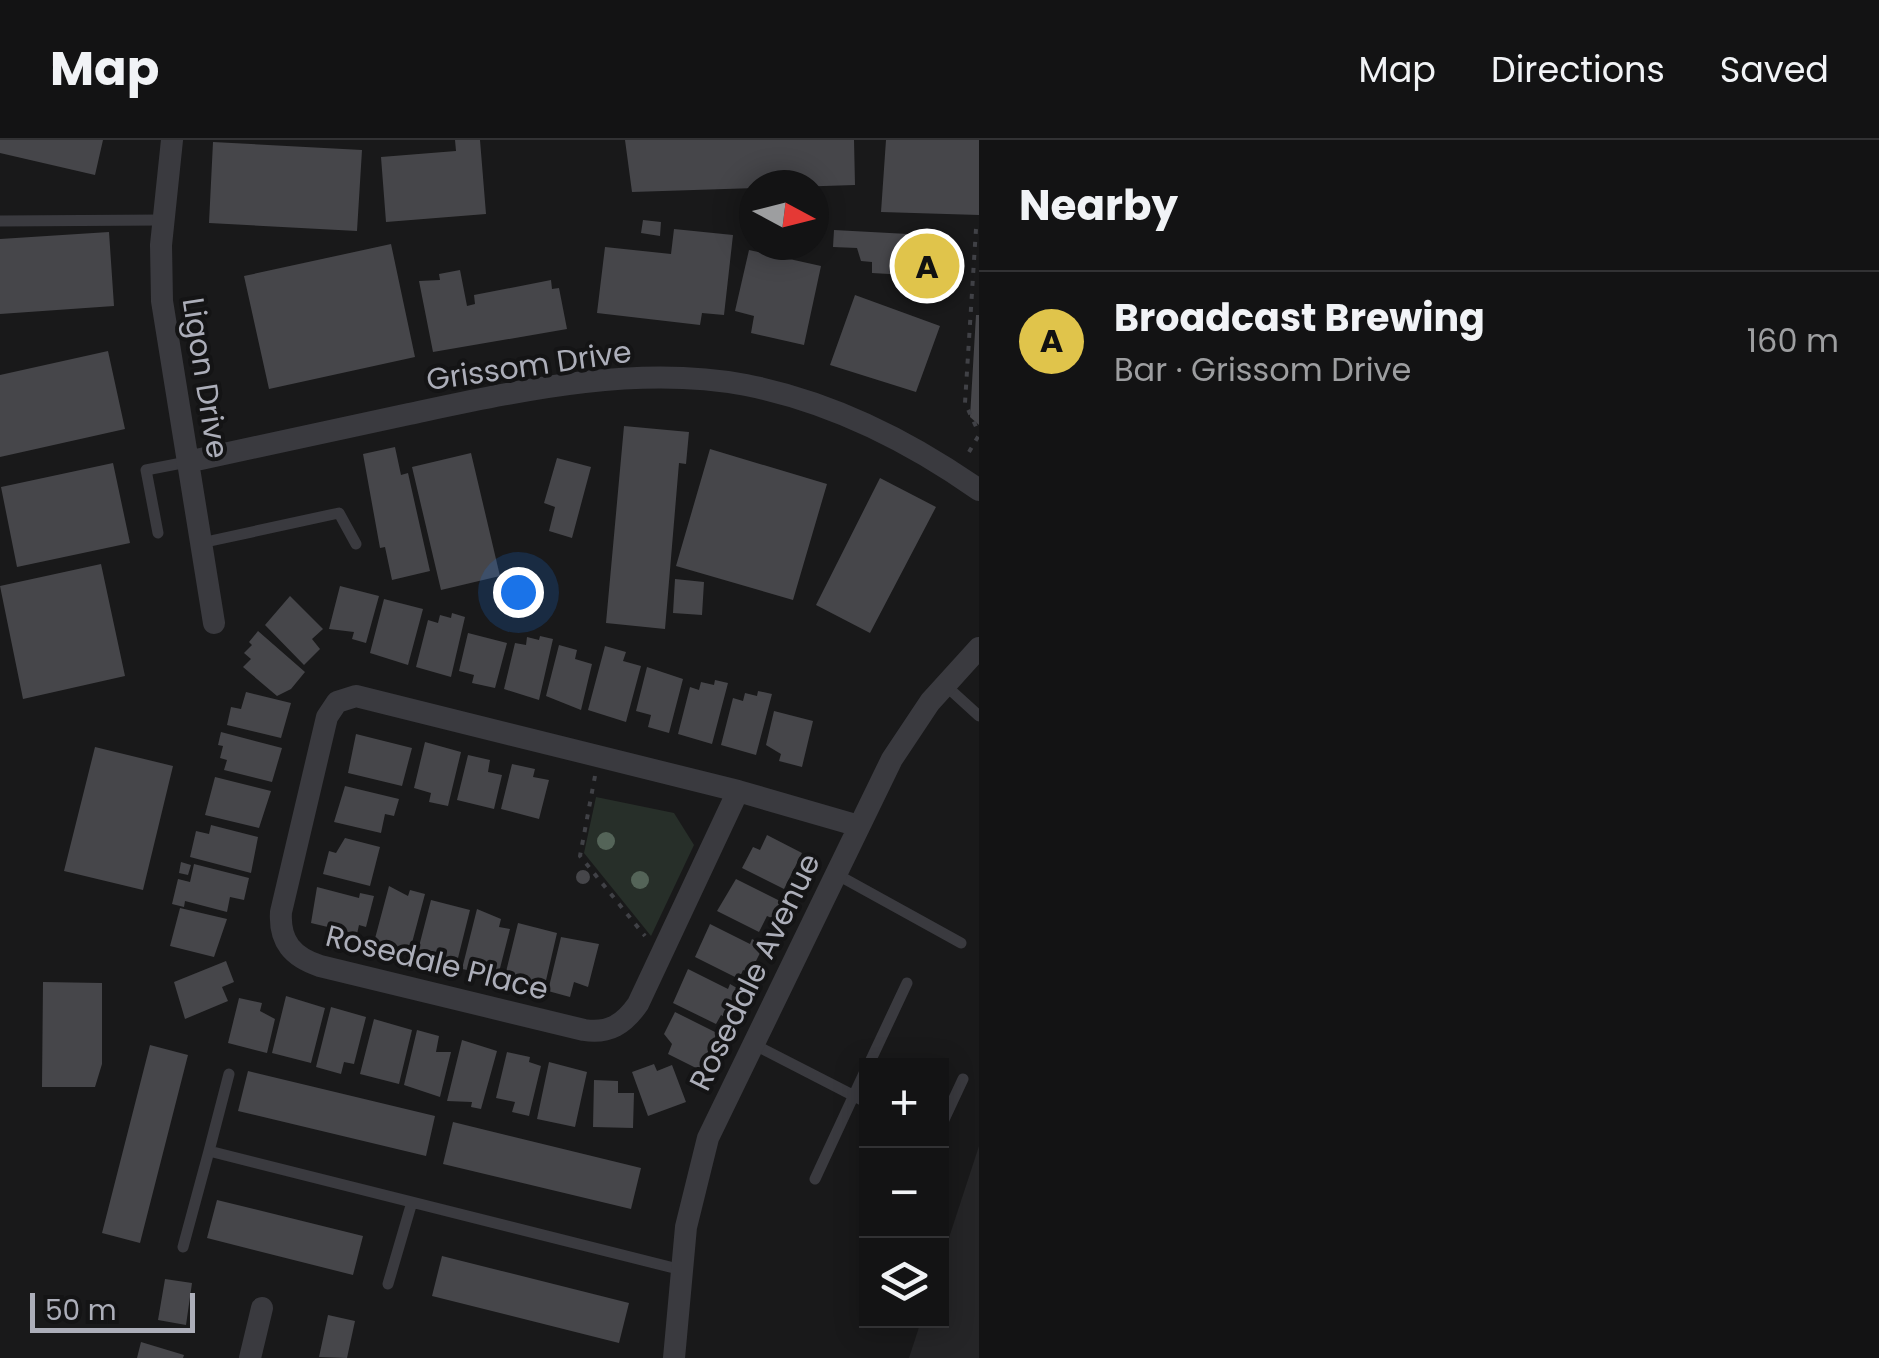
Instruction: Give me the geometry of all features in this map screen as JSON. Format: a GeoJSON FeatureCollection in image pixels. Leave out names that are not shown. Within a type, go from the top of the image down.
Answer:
{"type":"FeatureCollection","features":[{"type":"Feature","properties":{"kind":"street","name":"Ligon Drive"},"geometry":{"type":"LineString","coordinates":[[172,140],[163,220],[163,318],[214,623]]}},
{"type":"Feature","properties":{"kind":"street","name":"Grissom Drive"},"geometry":{"type":"LineString","coordinates":[[187,462],[488,398],[594,382],[680,380],[742,384],[841,413],[920,450],[979,490]]}},
{"type":"Feature","properties":{"kind":"street","name":"Rosedale Avenue"},"geometry":{"type":"LineString","coordinates":[[674,1358],[682,1270],[698,1168],[751,1043],[904,739],[944,685],[979,648]]}},
{"type":"Feature","properties":{"kind":"street","name":"Rosedale Place"},"geometry":{"type":"LineString","coordinates":[[738,791],[631,1014],[610,1030],[595,1032],[320,966],[296,956],[284,938],[283,902],[327,717],[337,702],[356,696],[738,791],[859,826]]}},
{"type":"Feature","properties":{"kind":"street"},"geometry":{"type":"LineString","coordinates":[[250,1358],[262,1308]]}},
{"type":"Feature","properties":{"kind":"lane"},"geometry":{"type":"LineString","coordinates":[[0,221],[163,220]]}},
{"type":"Feature","properties":{"kind":"lane"},"geometry":{"type":"LineString","coordinates":[[158,532],[146,470],[187,462]]}},
{"type":"Feature","properties":{"kind":"lane"},"geometry":{"type":"LineString","coordinates":[[201,543],[338,513],[356,544]]}},
{"type":"Feature","properties":{"kind":"lane"},"geometry":{"type":"LineString","coordinates":[[944,685],[979,716]]}},
{"type":"Feature","properties":{"kind":"lane"},"geometry":{"type":"LineString","coordinates":[[836,874],[961,943]]}},
{"type":"Feature","properties":{"kind":"lane"},"geometry":{"type":"LineString","coordinates":[[871,1058],[907,983]]}},
{"type":"Feature","properties":{"kind":"lane"},"geometry":{"type":"LineString","coordinates":[[751,1043],[859,1098]]}},
{"type":"Feature","properties":{"kind":"lane"},"geometry":{"type":"LineString","coordinates":[[183,1248],[229,1074]]}},
{"type":"Feature","properties":{"kind":"lane"},"geometry":{"type":"LineString","coordinates":[[949,1109],[963,1079]]}},
{"type":"Feature","properties":{"kind":"lane"},"geometry":{"type":"LineString","coordinates":[[815,1179],[859,1085]]}},
{"type":"Feature","properties":{"kind":"lane"},"geometry":{"type":"LineString","coordinates":[[209,1151],[682,1270]]}},
{"type":"Feature","properties":{"kind":"lane"},"geometry":{"type":"LineString","coordinates":[[388,1284],[412,1202]]}},
{"type":"Feature","properties":{"kind":"path"},"geometry":{"type":"LineString","coordinates":[[969,452],[979,434],[964,403],[976,229]]}},
{"type":"Feature","properties":{"kind":"path"},"geometry":{"type":"LineString","coordinates":[[599,757],[580,856],[662,954]]}},
{"type":"Feature","properties":{"kind":"shaded area"},"geometry":{"type":"Polygon","coordinates":[[[596,797],[674,813],[694,845],[651,936],[584,853],[596,797]]]}},
{"type":"Feature","properties":{"kind":"shaded area"},"geometry":{"type":"Polygon","coordinates":[[[979,1146],[979,1358],[909,1358],[919,1328],[949,1328],[949,1238],[979,1146]]]}},
{"type":"Feature","properties":{"kind":"building"},"geometry":{"type":"Polygon","coordinates":[[[0,140],[103,140],[95,175],[0,153],[0,140]]]}},
{"type":"Feature","properties":{"kind":"building"},"geometry":{"type":"Polygon","coordinates":[[[455,140],[480,140],[486,214],[386,222],[381,157],[456,151],[455,140]]]}},
{"type":"Feature","properties":{"kind":"building"},"geometry":{"type":"Polygon","coordinates":[[[625,140],[854,140],[855,185],[829,186],[829,170],[739,170],[739,189],[632,192],[625,140]]]}},
{"type":"Feature","properties":{"kind":"building"},"geometry":{"type":"Polygon","coordinates":[[[886,140],[979,140],[979,215],[881,212],[886,140]]]}},
{"type":"Feature","properties":{"kind":"building"},"geometry":{"type":"Polygon","coordinates":[[[213,142],[362,150],[357,231],[209,223],[213,142]]]}},
{"type":"Feature","properties":{"kind":"building"},"geometry":{"type":"Polygon","coordinates":[[[643,220],[661,222],[660,236],[641,233],[643,220]]]}},
{"type":"Feature","properties":{"kind":"building"},"geometry":{"type":"Polygon","coordinates":[[[674,229],[733,235],[724,315],[702,313],[700,325],[597,313],[605,247],[671,254],[674,229]]]}},
{"type":"Feature","properties":{"kind":"building"},"geometry":{"type":"Polygon","coordinates":[[[834,230],[945,236],[942,277],[872,273],[872,262],[861,261],[857,248],[833,247],[834,230]]]}},
{"type":"Feature","properties":{"kind":"building"},"geometry":{"type":"Polygon","coordinates":[[[109,232],[114,306],[0,314],[0,239],[109,232]]]}},
{"type":"Feature","properties":{"kind":"building"},"geometry":{"type":"Polygon","coordinates":[[[391,244],[415,357],[269,389],[244,276],[391,244]]]}},
{"type":"Feature","properties":{"kind":"building"},"geometry":{"type":"Polygon","coordinates":[[[747,260],[794,260],[821,266],[804,345],[751,333],[754,316],[735,311],[747,260]]]}},
{"type":"Feature","properties":{"kind":"building"},"geometry":{"type":"Polygon","coordinates":[[[460,270],[467,306],[475,304],[474,295],[551,280],[552,289],[559,288],[567,329],[433,352],[419,281],[440,280],[439,274],[460,270]]]}},
{"type":"Feature","properties":{"kind":"building"},"geometry":{"type":"Polygon","coordinates":[[[855,295],[940,326],[916,392],[830,365],[855,295]]]}},
{"type":"Feature","properties":{"kind":"building"},"geometry":{"type":"Polygon","coordinates":[[[979,315],[979,425],[970,417],[979,315]]]}},
{"type":"Feature","properties":{"kind":"building"},"geometry":{"type":"Polygon","coordinates":[[[108,351],[125,429],[0,457],[0,375],[108,351]]]}},
{"type":"Feature","properties":{"kind":"building"},"geometry":{"type":"Polygon","coordinates":[[[624,426],[689,432],[686,464],[679,463],[665,629],[606,623],[624,426]]]}},
{"type":"Feature","properties":{"kind":"building"},"geometry":{"type":"Polygon","coordinates":[[[395,447],[401,475],[408,473],[430,571],[392,580],[385,547],[380,548],[363,454],[395,447]]]}},
{"type":"Feature","properties":{"kind":"building"},"geometry":{"type":"Polygon","coordinates":[[[710,449],[827,484],[793,600],[676,566],[710,449]]]}},
{"type":"Feature","properties":{"kind":"building"},"geometry":{"type":"Polygon","coordinates":[[[471,453],[500,576],[441,590],[412,467],[471,453]]]}},
{"type":"Feature","properties":{"kind":"building"},"geometry":{"type":"Polygon","coordinates":[[[557,458],[591,467],[572,538],[549,531],[555,507],[544,503],[557,458]]]}},
{"type":"Feature","properties":{"kind":"building"},"geometry":{"type":"Polygon","coordinates":[[[113,463],[130,543],[17,567],[1,487],[113,463]]]}},
{"type":"Feature","properties":{"kind":"building"},"geometry":{"type":"Polygon","coordinates":[[[880,478],[936,507],[870,633],[816,605],[880,478]]]}},
{"type":"Feature","properties":{"kind":"building"},"geometry":{"type":"Polygon","coordinates":[[[101,564],[125,676],[23,699],[0,586],[101,564]]]}},
{"type":"Feature","properties":{"kind":"building"},"geometry":{"type":"Polygon","coordinates":[[[675,579],[704,582],[702,615],[673,613],[675,579]]]}},
{"type":"Feature","properties":{"kind":"building"},"geometry":{"type":"Polygon","coordinates":[[[340,586],[379,596],[366,643],[352,639],[354,632],[329,629],[340,586]]]}},
{"type":"Feature","properties":{"kind":"building"},"geometry":{"type":"Polygon","coordinates":[[[290,596],[323,629],[312,639],[320,649],[304,665],[265,625],[290,596]]]}},
{"type":"Feature","properties":{"kind":"building"},"geometry":{"type":"Polygon","coordinates":[[[384,599],[423,609],[408,665],[370,653],[384,599]]]}},
{"type":"Feature","properties":{"kind":"building"},"geometry":{"type":"Polygon","coordinates":[[[452,613],[465,617],[451,677],[416,667],[428,620],[438,623],[440,615],[451,618],[452,613]]]}},
{"type":"Feature","properties":{"kind":"building"},"geometry":{"type":"Polygon","coordinates":[[[258,631],[305,672],[291,689],[277,696],[243,667],[251,659],[244,653],[258,631]]]}},
{"type":"Feature","properties":{"kind":"building"},"geometry":{"type":"Polygon","coordinates":[[[468,633],[507,643],[495,688],[472,683],[474,675],[459,671],[468,633]]]}},
{"type":"Feature","properties":{"kind":"building"},"geometry":{"type":"Polygon","coordinates":[[[540,636],[553,639],[539,700],[504,689],[515,643],[526,645],[527,637],[539,640],[540,636]]]}},
{"type":"Feature","properties":{"kind":"building"},"geometry":{"type":"Polygon","coordinates":[[[559,645],[577,650],[575,659],[592,664],[581,710],[546,696],[559,645]]]}},
{"type":"Feature","properties":{"kind":"building"},"geometry":{"type":"Polygon","coordinates":[[[605,646],[626,652],[623,661],[641,666],[626,722],[588,710],[605,646]]]}},
{"type":"Feature","properties":{"kind":"building"},"geometry":{"type":"Polygon","coordinates":[[[647,667],[683,679],[669,733],[648,727],[651,715],[636,711],[647,667]]]}},
{"type":"Feature","properties":{"kind":"building"},"geometry":{"type":"Polygon","coordinates":[[[715,680],[728,683],[712,744],[678,734],[690,687],[699,690],[701,682],[714,685],[715,680]]]}},
{"type":"Feature","properties":{"kind":"building"},"geometry":{"type":"Polygon","coordinates":[[[758,691],[772,694],[756,755],[721,745],[733,698],[743,701],[745,693],[757,696],[758,691]]]}},
{"type":"Feature","properties":{"kind":"building"},"geometry":{"type":"Polygon","coordinates":[[[246,692],[291,703],[281,738],[227,725],[231,707],[241,709],[246,692]]]}},
{"type":"Feature","properties":{"kind":"building"},"geometry":{"type":"Polygon","coordinates":[[[774,711],[813,721],[802,767],[779,761],[781,754],[766,745],[774,711]]]}},
{"type":"Feature","properties":{"kind":"building"},"geometry":{"type":"Polygon","coordinates":[[[221,732],[282,748],[272,782],[224,770],[227,760],[220,758],[223,746],[218,745],[221,732]]]}},
{"type":"Feature","properties":{"kind":"building"},"geometry":{"type":"Polygon","coordinates":[[[356,734],[412,748],[402,786],[348,773],[356,734]]]}},
{"type":"Feature","properties":{"kind":"building"},"geometry":{"type":"Polygon","coordinates":[[[425,742],[461,752],[448,806],[429,802],[431,793],[414,788],[425,742]]]}},
{"type":"Feature","properties":{"kind":"building"},"geometry":{"type":"Polygon","coordinates":[[[95,747],[173,766],[143,890],[64,871],[95,747]]]}},
{"type":"Feature","properties":{"kind":"building"},"geometry":{"type":"Polygon","coordinates":[[[468,755],[490,760],[488,772],[502,775],[494,809],[457,800],[468,755]]]}},
{"type":"Feature","properties":{"kind":"building"},"geometry":{"type":"Polygon","coordinates":[[[512,764],[535,769],[533,777],[549,780],[539,819],[501,809],[512,764]]]}},
{"type":"Feature","properties":{"kind":"building"},"geometry":{"type":"Polygon","coordinates":[[[215,777],[271,791],[259,828],[205,815],[215,777]]]}},
{"type":"Feature","properties":{"kind":"building"},"geometry":{"type":"Polygon","coordinates":[[[345,786],[399,799],[394,816],[385,814],[381,833],[334,822],[345,786]]]}},
{"type":"Feature","properties":{"kind":"building"},"geometry":{"type":"Polygon","coordinates":[[[211,825],[258,837],[251,873],[190,857],[196,831],[209,834],[211,825]]]}},
{"type":"Feature","properties":{"kind":"building"},"geometry":{"type":"Polygon","coordinates":[[[767,835],[802,853],[784,889],[742,868],[753,847],[760,850],[767,835]]]}},
{"type":"Feature","properties":{"kind":"building"},"geometry":{"type":"Polygon","coordinates":[[[345,838],[380,847],[370,886],[323,874],[329,851],[336,853],[345,838]]]}},
{"type":"Feature","properties":{"kind":"building"},"geometry":{"type":"Polygon","coordinates":[[[181,862],[191,865],[188,875],[179,873],[181,862]]]}},
{"type":"Feature","properties":{"kind":"building"},"geometry":{"type":"Polygon","coordinates":[[[194,864],[249,878],[244,900],[230,897],[227,912],[185,901],[184,907],[172,904],[178,879],[190,882],[194,864]]]}},
{"type":"Feature","properties":{"kind":"building"},"geometry":{"type":"Polygon","coordinates":[[[583,870],[590,877],[583,884],[576,877],[583,870]]]}},
{"type":"Feature","properties":{"kind":"building"},"geometry":{"type":"Polygon","coordinates":[[[736,879],[784,903],[776,920],[767,916],[759,932],[717,911],[736,879]]]}},
{"type":"Feature","properties":{"kind":"building"},"geometry":{"type":"Polygon","coordinates":[[[389,886],[408,896],[410,890],[425,894],[409,954],[373,946],[389,886]]]}},
{"type":"Feature","properties":{"kind":"building"},"geometry":{"type":"Polygon","coordinates":[[[317,887],[359,898],[360,893],[374,896],[366,927],[359,925],[357,934],[311,923],[317,887]]]}},
{"type":"Feature","properties":{"kind":"building"},"geometry":{"type":"Polygon","coordinates":[[[431,900],[470,910],[456,966],[416,958],[431,900]]]}},
{"type":"Feature","properties":{"kind":"building"},"geometry":{"type":"Polygon","coordinates":[[[180,908],[227,919],[214,957],[170,946],[180,908]]]}},
{"type":"Feature","properties":{"kind":"building"},"geometry":{"type":"Polygon","coordinates":[[[477,909],[501,919],[499,927],[510,929],[498,976],[462,969],[477,909]]]}},
{"type":"Feature","properties":{"kind":"building"},"geometry":{"type":"Polygon","coordinates":[[[518,923],[557,933],[544,989],[504,980],[518,923]]]}},
{"type":"Feature","properties":{"kind":"building"},"geometry":{"type":"Polygon","coordinates":[[[710,924],[750,944],[752,939],[764,945],[750,973],[743,970],[739,979],[695,957],[710,924]]]}},
{"type":"Feature","properties":{"kind":"building"},"geometry":{"type":"Polygon","coordinates":[[[561,937],[599,944],[588,987],[574,982],[570,997],[548,991],[561,937]]]}},
{"type":"Feature","properties":{"kind":"building"},"geometry":{"type":"Polygon","coordinates":[[[226,961],[234,982],[222,987],[228,1001],[185,1019],[174,982],[226,961]]]}},
{"type":"Feature","properties":{"kind":"building"},"geometry":{"type":"Polygon","coordinates":[[[688,969],[728,989],[730,984],[742,991],[728,1019],[721,1015],[716,1024],[673,1003],[688,969]]]}},
{"type":"Feature","properties":{"kind":"building"},"geometry":{"type":"Polygon","coordinates":[[[43,982],[102,983],[102,1064],[95,1087],[42,1087],[43,982]]]}},
{"type":"Feature","properties":{"kind":"building"},"geometry":{"type":"Polygon","coordinates":[[[286,996],[325,1008],[311,1063],[272,1053],[286,996]]]}},
{"type":"Feature","properties":{"kind":"building"},"geometry":{"type":"Polygon","coordinates":[[[239,998],[262,1003],[260,1011],[275,1019],[267,1053],[228,1043],[239,998]]]}},
{"type":"Feature","properties":{"kind":"building"},"geometry":{"type":"Polygon","coordinates":[[[331,1007],[366,1017],[354,1064],[344,1062],[341,1074],[316,1067],[331,1007]]]}},
{"type":"Feature","properties":{"kind":"building"},"geometry":{"type":"Polygon","coordinates":[[[675,1012],[717,1033],[700,1070],[668,1054],[672,1044],[664,1034],[675,1012]]]}},
{"type":"Feature","properties":{"kind":"building"},"geometry":{"type":"Polygon","coordinates":[[[374,1019],[412,1030],[399,1084],[360,1074],[374,1019]]]}},
{"type":"Feature","properties":{"kind":"building"},"geometry":{"type":"Polygon","coordinates":[[[417,1030],[439,1036],[436,1052],[451,1052],[440,1097],[404,1085],[417,1030]]]}},
{"type":"Feature","properties":{"kind":"building"},"geometry":{"type":"Polygon","coordinates":[[[462,1040],[497,1051],[481,1109],[471,1107],[472,1102],[447,1101],[462,1040]]]}},
{"type":"Feature","properties":{"kind":"building"},"geometry":{"type":"Polygon","coordinates":[[[150,1045],[188,1055],[140,1243],[102,1233],[150,1045]]]}},
{"type":"Feature","properties":{"kind":"building"},"geometry":{"type":"Polygon","coordinates":[[[507,1052],[530,1057],[529,1062],[541,1066],[529,1116],[512,1112],[515,1102],[496,1098],[507,1052]]]}},
{"type":"Feature","properties":{"kind":"building"},"geometry":{"type":"Polygon","coordinates":[[[549,1062],[587,1072],[575,1127],[537,1119],[549,1062]]]}},
{"type":"Feature","properties":{"kind":"building"},"geometry":{"type":"Polygon","coordinates":[[[654,1064],[657,1071],[672,1065],[686,1102],[648,1116],[632,1072],[654,1064]]]}},
{"type":"Feature","properties":{"kind":"building"},"geometry":{"type":"Polygon","coordinates":[[[248,1071],[435,1116],[426,1156],[238,1111],[248,1071]]]}},
{"type":"Feature","properties":{"kind":"building"},"geometry":{"type":"Polygon","coordinates":[[[594,1080],[618,1081],[618,1093],[634,1093],[633,1128],[593,1127],[594,1080]]]}},
{"type":"Feature","properties":{"kind":"building"},"geometry":{"type":"Polygon","coordinates":[[[453,1122],[641,1168],[631,1209],[443,1164],[453,1122]]]}},
{"type":"Feature","properties":{"kind":"building"},"geometry":{"type":"Polygon","coordinates":[[[217,1200],[363,1236],[353,1275],[207,1238],[217,1200]]]}},
{"type":"Feature","properties":{"kind":"building"},"geometry":{"type":"Polygon","coordinates":[[[442,1256],[629,1303],[619,1343],[432,1296],[442,1256]]]}},
{"type":"Feature","properties":{"kind":"building"},"geometry":{"type":"Polygon","coordinates":[[[165,1279],[192,1283],[186,1325],[158,1320],[165,1279]]]}},
{"type":"Feature","properties":{"kind":"building"},"geometry":{"type":"Polygon","coordinates":[[[328,1315],[355,1321],[347,1358],[319,1357],[328,1315]]]}},
{"type":"Feature","properties":{"kind":"building"},"geometry":{"type":"Polygon","coordinates":[[[141,1342],[184,1355],[183,1358],[137,1358],[141,1342]]]}},
{"type":"Feature","properties":{"kind":"place","name":"Broadcast Brewing"},"geometry":{"type":"Point","coordinates":[927,266]}}]}
